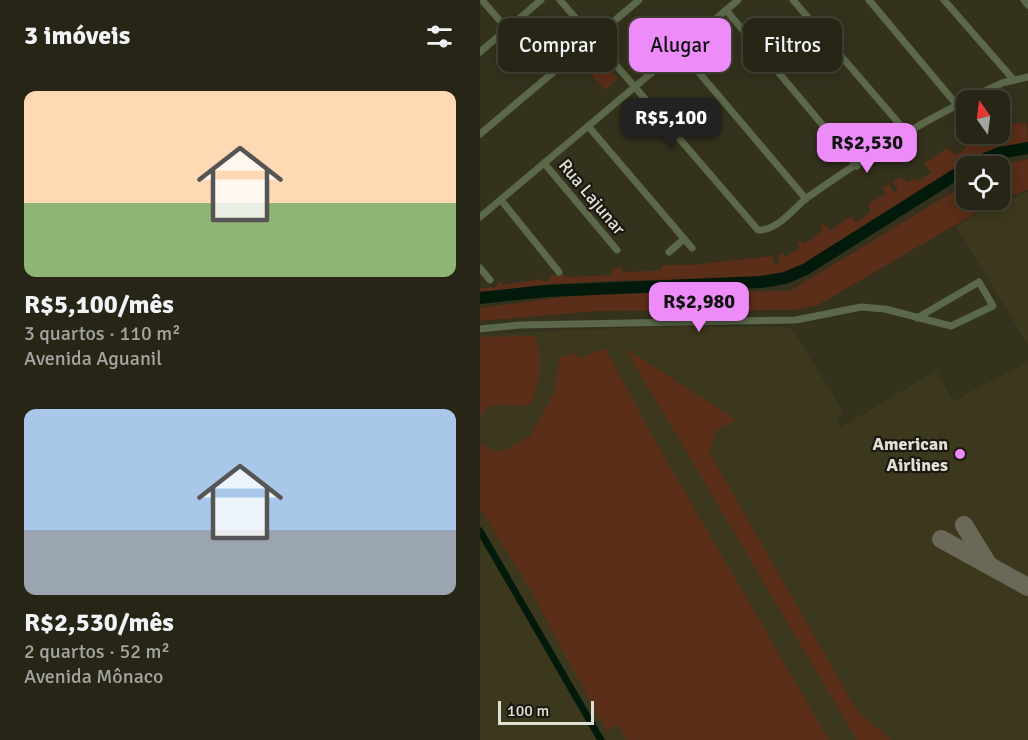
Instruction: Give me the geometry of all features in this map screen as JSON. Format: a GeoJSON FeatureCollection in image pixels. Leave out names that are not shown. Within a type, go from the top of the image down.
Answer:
{"type":"FeatureCollection","features":[{"type":"Feature","properties":{"kind":"street"},"geometry":{"type":"LineString","coordinates":[[482,0],[498,19]]}},
{"type":"Feature","properties":{"kind":"street"},"geometry":{"type":"LineString","coordinates":[[520,18],[541,0]]}},
{"type":"Feature","properties":{"kind":"street"},"geometry":{"type":"LineString","coordinates":[[560,0],[575,18]]}},
{"type":"Feature","properties":{"kind":"street"},"geometry":{"type":"LineString","coordinates":[[617,19],[639,0]]}},
{"type":"Feature","properties":{"kind":"street"},"geometry":{"type":"LineString","coordinates":[[716,18],[738,0]]}},
{"type":"Feature","properties":{"kind":"street"},"geometry":{"type":"LineString","coordinates":[[793,0],[908,134]]}},
{"type":"Feature","properties":{"kind":"street"},"geometry":{"type":"LineString","coordinates":[[869,0],[956,104]]}},
{"type":"Feature","properties":{"kind":"street"},"geometry":{"type":"LineString","coordinates":[[945,0],[1013,80]]}},
{"type":"Feature","properties":{"kind":"street"},"geometry":{"type":"LineString","coordinates":[[1024,0],[1028,5]]}},
{"type":"Feature","properties":{"kind":"street"},"geometry":{"type":"LineString","coordinates":[[726,10],[857,166]]}},
{"type":"Feature","properties":{"kind":"street"},"geometry":{"type":"LineString","coordinates":[[480,52],[498,37]]}},
{"type":"Feature","properties":{"kind":"street"},"geometry":{"type":"LineString","coordinates":[[617,67],[754,228],[764,230],[776,224],[806,199],[956,106]]}},
{"type":"Feature","properties":{"kind":"street"},"geometry":{"type":"LineString","coordinates":[[480,134],[554,72]]}},
{"type":"Feature","properties":{"kind":"street"},"geometry":{"type":"LineString","coordinates":[[480,217],[652,72]]}},
{"type":"Feature","properties":{"kind":"street"},"geometry":{"type":"LineString","coordinates":[[698,72],[806,199]]}},
{"type":"Feature","properties":{"kind":"street"},"geometry":{"type":"LineString","coordinates":[[990,90],[1013,80],[1028,77]]}},
{"type":"Feature","properties":{"kind":"street"},"geometry":{"type":"LineString","coordinates":[[588,126],[692,248]]}},
{"type":"Feature","properties":{"kind":"street","name":"Rua Lajunar"},"geometry":{"type":"LineString","coordinates":[[544,163],[617,250]]}},
{"type":"Feature","properties":{"kind":"street"},"geometry":{"type":"LineString","coordinates":[[501,200],[559,272]]}},
{"type":"Feature","properties":{"kind":"street"},"geometry":{"type":"LineString","coordinates":[[669,252],[684,239]]}},
{"type":"Feature","properties":{"kind":"street"},"geometry":{"type":"LineString","coordinates":[[480,268],[490,280]]}},
{"type":"Feature","properties":{"kind":"street"},"geometry":{"type":"LineString","coordinates":[[480,328],[520,325],[796,320],[861,307],[885,309],[917,318],[951,326],[993,306],[979,282],[917,318]]}},
{"type":"Feature","properties":{"kind":"shaded area"},"geometry":{"type":"Polygon","coordinates":[[[589,72],[612,72],[618,79],[605,90],[589,72]]]}},
{"type":"Feature","properties":{"kind":"shaded area"},"geometry":{"type":"Polygon","coordinates":[[[1027,123],[1028,144],[985,156],[956,156],[956,169],[833,249],[807,264],[767,279],[719,282],[630,280],[553,284],[480,293],[480,288],[496,287],[497,283],[502,282],[503,285],[542,279],[544,282],[549,280],[549,276],[563,274],[565,277],[612,275],[612,268],[620,267],[623,273],[661,270],[663,265],[691,265],[773,256],[774,264],[780,262],[778,256],[783,253],[785,257],[800,248],[797,244],[800,241],[804,244],[823,230],[820,226],[823,224],[831,230],[851,216],[856,223],[871,211],[868,204],[886,194],[883,188],[889,184],[894,192],[898,190],[893,182],[901,177],[907,183],[912,179],[919,181],[931,172],[924,163],[947,148],[956,155],[966,148],[964,144],[1010,144],[1010,124],[1027,123]]]}},
{"type":"Feature","properties":{"kind":"shaded area"},"geometry":{"type":"Polygon","coordinates":[[[1028,159],[1028,190],[1010,196],[1010,163],[1028,159]]]}},
{"type":"Feature","properties":{"kind":"shaded area"},"geometry":{"type":"Polygon","coordinates":[[[956,190],[956,210],[981,210],[818,305],[792,310],[599,311],[480,321],[480,308],[562,297],[620,293],[790,291],[956,190]]]}},
{"type":"Feature","properties":{"kind":"shaded area"},"geometry":{"type":"Polygon","coordinates":[[[1028,192],[1028,345],[956,226],[986,210],[1010,210],[1010,198],[1028,192]]]}},
{"type":"Feature","properties":{"kind":"shaded area"},"geometry":{"type":"Polygon","coordinates":[[[676,326],[791,327],[843,411],[836,417],[841,427],[936,371],[953,401],[1028,362],[1028,740],[480,740],[480,334],[676,326]]]}},
{"type":"Feature","properties":{"kind":"shaded area"},"geometry":{"type":"Polygon","coordinates":[[[535,336],[540,371],[531,404],[488,408],[480,421],[480,337],[535,336]]]}},
{"type":"Feature","properties":{"kind":"shaded area"},"geometry":{"type":"Polygon","coordinates":[[[605,348],[653,437],[829,740],[626,740],[618,725],[606,730],[528,586],[480,508],[480,443],[493,450],[505,451],[530,436],[554,394],[560,356],[567,357],[570,352],[581,358],[605,348]]]}},
{"type":"Feature","properties":{"kind":"shaded area"},"geometry":{"type":"Polygon","coordinates":[[[625,348],[736,420],[716,431],[709,452],[857,711],[892,740],[857,740],[625,348]]]}},
{"type":"Feature","properties":{"kind":"waterway"},"geometry":{"type":"LineString","coordinates":[[992,156],[1028,148]]}},
{"type":"Feature","properties":{"kind":"waterway"},"geometry":{"type":"LineString","coordinates":[[480,298],[546,291],[761,282],[785,278],[806,269],[956,174]]}},
{"type":"Feature","properties":{"kind":"waterway"},"geometry":{"type":"LineString","coordinates":[[480,531],[601,740]]}},
{"type":"Feature","properties":{"kind":"taxiway"},"geometry":{"type":"LineString","coordinates":[[964,525],[988,564]]}},
{"type":"Feature","properties":{"kind":"taxiway"},"geometry":{"type":"LineString","coordinates":[[941,539],[1028,587]]}},
{"type":"Feature","properties":{"kind":"place","name":"American Airlines"},"geometry":{"type":"Point","coordinates":[960,454]}}]}
